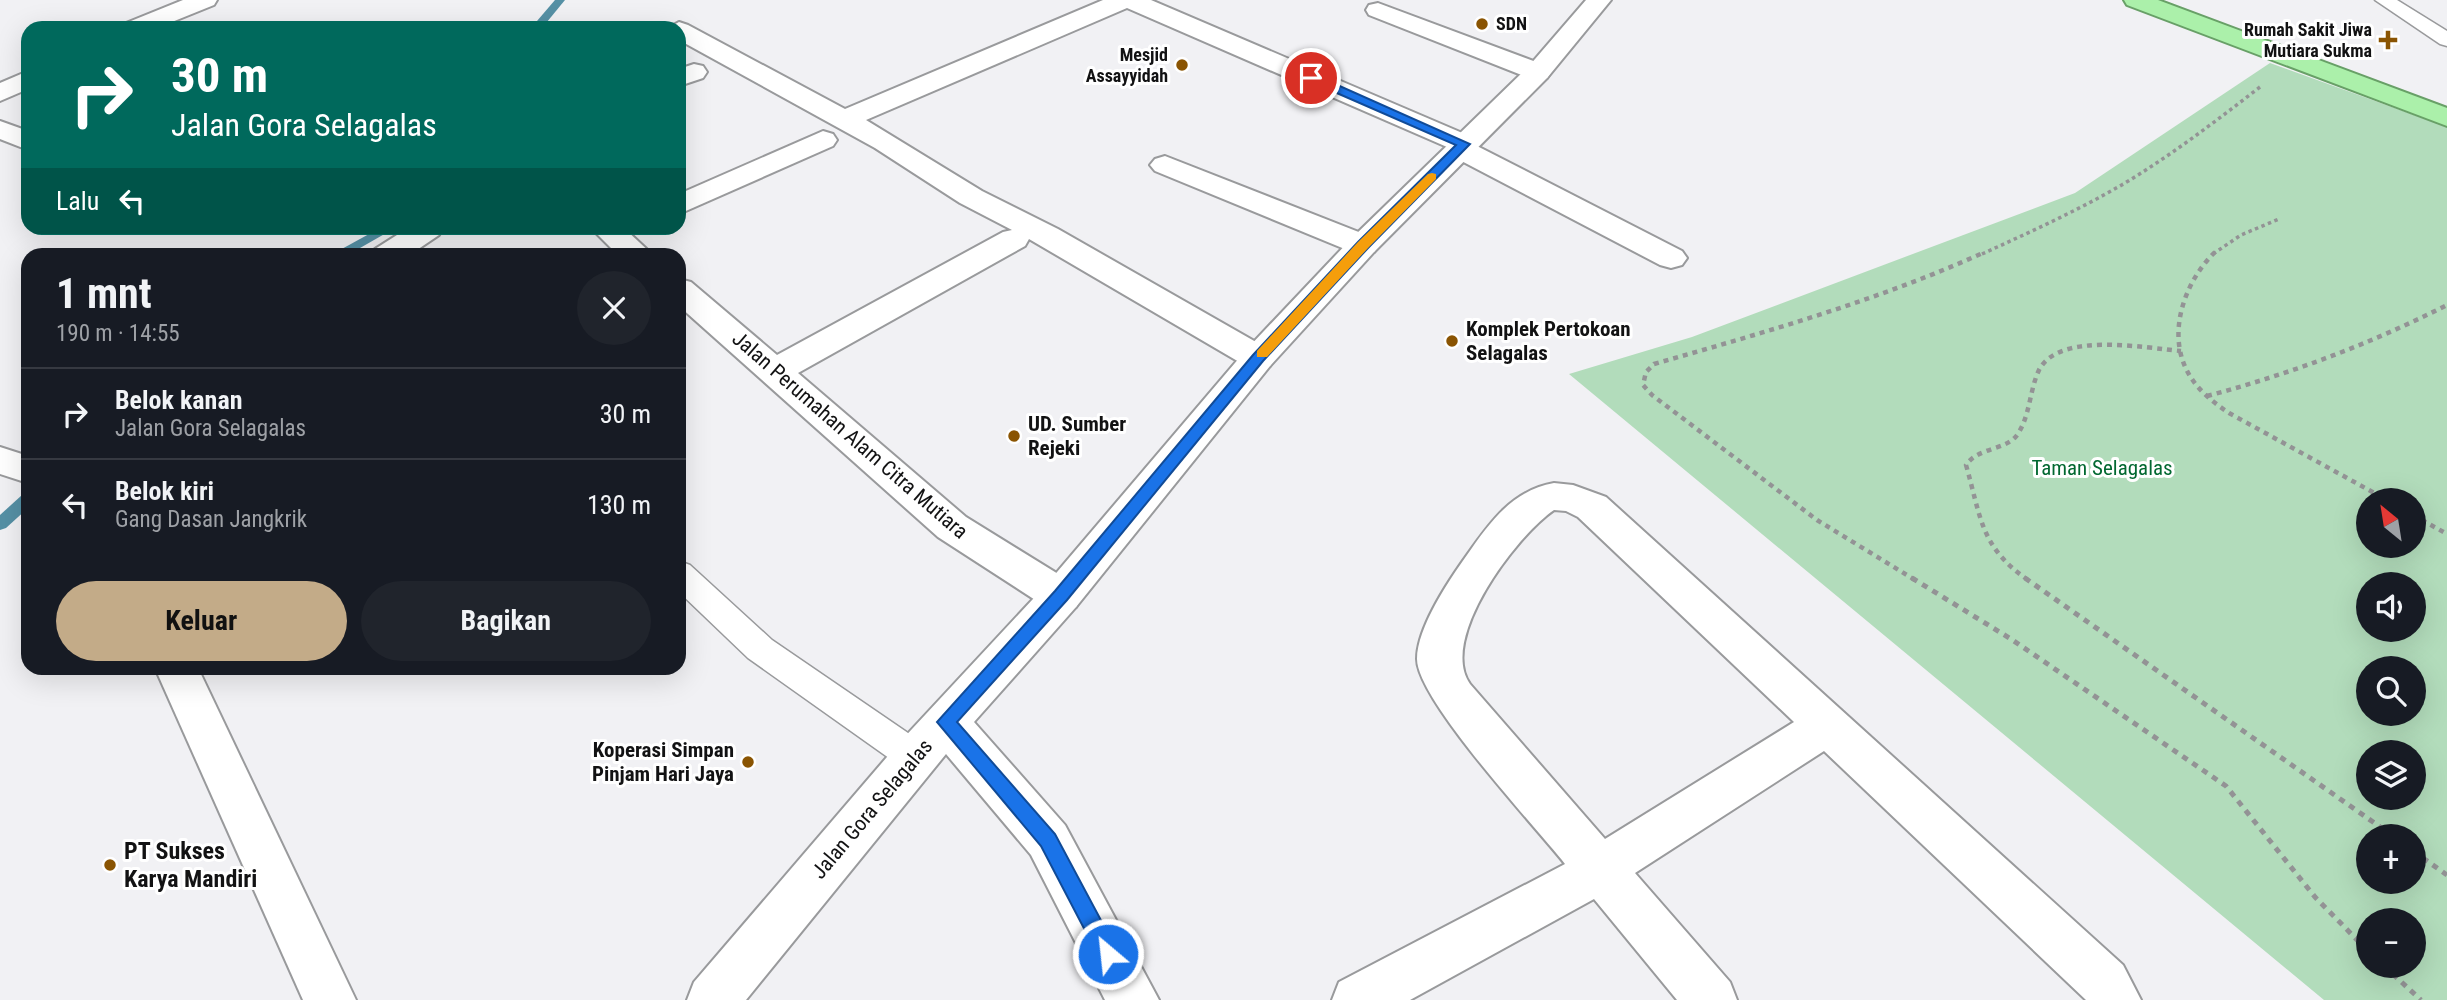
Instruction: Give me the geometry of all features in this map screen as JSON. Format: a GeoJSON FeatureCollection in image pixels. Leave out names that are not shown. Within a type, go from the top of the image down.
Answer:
{"type":"FeatureCollection","features":[{"type":"Feature","properties":{"kind":"highway"},"geometry":{"type":"LineString","coordinates":[[2136,0],[2447,118]]}},
{"type":"Feature","properties":{"kind":"highway"},"geometry":{"type":"LineString","coordinates":[[2193,0],[2422,82]]}},
{"type":"Feature","properties":{"kind":"street"},"geometry":{"type":"LineString","coordinates":[[152,21],[205,0]]}},
{"type":"Feature","properties":{"kind":"street"},"geometry":{"type":"LineString","coordinates":[[845,119],[1124,0]]}},
{"type":"Feature","properties":{"kind":"street"},"geometry":{"type":"LineString","coordinates":[[1130,0],[1462,146],[1671,258]]}},
{"type":"Feature","properties":{"kind":"street","name":"Jalan Gora Selagalas"},"geometry":{"type":"LineString","coordinates":[[713,1000],[915,757],[1061,596],[1258,358],[1363,245],[1538,72],[1599,0]]}},
{"type":"Feature","properties":{"kind":"street"},"geometry":{"type":"LineString","coordinates":[[1378,10],[1538,72]]}},
{"type":"Feature","properties":{"kind":"street"},"geometry":{"type":"LineString","coordinates":[[686,34],[845,119],[971,197],[1047,236],[1258,358]]}},
{"type":"Feature","properties":{"kind":"street"},"geometry":{"type":"LineString","coordinates":[[0,64],[21,71]]}},
{"type":"Feature","properties":{"kind":"street"},"geometry":{"type":"LineString","coordinates":[[0,93],[21,82]]}},
{"type":"Feature","properties":{"kind":"street"},"geometry":{"type":"LineString","coordinates":[[0,129],[21,138]]}},
{"type":"Feature","properties":{"kind":"street"},"geometry":{"type":"LineString","coordinates":[[686,202],[823,140]]}},
{"type":"Feature","properties":{"kind":"street"},"geometry":{"type":"LineString","coordinates":[[1165,165],[1363,245]]}},
{"type":"Feature","properties":{"kind":"street"},"geometry":{"type":"LineString","coordinates":[[398,248],[418,235]]}},
{"type":"Feature","properties":{"kind":"street"},"geometry":{"type":"LineString","coordinates":[[775,371],[1014,239]]}},
{"type":"Feature","properties":{"kind":"street","name":"Jalan Perumahan Alam Citra Mutiara"},"geometry":{"type":"LineString","coordinates":[[686,295],[952,527],[1061,596]]}},
{"type":"Feature","properties":{"kind":"street"},"geometry":{"type":"LineString","coordinates":[[1711,1000],[1454,697],[1440,669],[1441,640],[1459,601],[1480,565],[1505,533],[1537,501],[1561,496],[1574,498],[1592,507],[2105,983],[2115,1000]]}},
{"type":"Feature","properties":{"kind":"street"},"geometry":{"type":"LineString","coordinates":[[179,675],[330,1000]]}},
{"type":"Feature","properties":{"kind":"street"},"geometry":{"type":"LineString","coordinates":[[946,722],[1048,840],[1133,1000]]}},
{"type":"Feature","properties":{"kind":"street"},"geometry":{"type":"LineString","coordinates":[[1358,1000],[1582,880],[1598,867],[1827,725]]}},
{"type":"Feature","properties":{"kind":"lane"},"geometry":{"type":"LineString","coordinates":[[2384,0],[2447,40]]}},
{"type":"Feature","properties":{"kind":"lane"},"geometry":{"type":"LineString","coordinates":[[686,580],[760,649],[915,757]]}},
{"type":"Feature","properties":{"kind":"path"},"geometry":{"type":"LineString","coordinates":[[2296,61],[2274,75],[2192,140],[2081,206],[1937,271],[1853,303],[1654,364],[1643,378],[1643,385],[1652,395],[1817,520],[2011,639],[2226,786],[2315,897],[2356,939]]}},
{"type":"Feature","properties":{"kind":"path"},"geometry":{"type":"LineString","coordinates":[[2278,219],[2227,243],[2207,259],[2193,278],[2184,300],[2179,324],[2181,351],[2190,377],[2207,396],[2242,422],[2364,488]]}},
{"type":"Feature","properties":{"kind":"path"},"geometry":{"type":"LineString","coordinates":[[2207,396],[2305,366],[2374,340],[2447,305]]}},
{"type":"Feature","properties":{"kind":"path"},"geometry":{"type":"LineString","coordinates":[[2181,351],[2090,345],[2068,347],[2046,359],[2019,433],[2004,446],[1973,455],[1966,465],[1988,541],[2000,558],[2019,574],[2375,824]]}},
{"type":"Feature","properties":{"kind":"path"},"geometry":{"type":"LineString","coordinates":[[2426,522],[2447,534]]}},
{"type":"Feature","properties":{"kind":"path"},"geometry":{"type":"LineString","coordinates":[[2426,860],[2447,875]]}},
{"type":"Feature","properties":{"kind":"path"},"geometry":{"type":"LineString","coordinates":[[2397,978],[2421,1000]]}},
{"type":"Feature","properties":{"kind":"green space","name":"Taman Selagalas"},"geometry":{"type":"Polygon","coordinates":[[[2270,63],[2447,127],[2447,1000],[2324,1000],[1569,374],[1692,337],[2075,193],[2270,63]]]}},
{"type":"Feature","properties":{"kind":"waterway"},"geometry":{"type":"LineString","coordinates":[[542,21],[560,0]]}},
{"type":"Feature","properties":{"kind":"waterway"},"geometry":{"type":"LineString","coordinates":[[350,248],[376,235]]}},
{"type":"Feature","properties":{"kind":"waterway"},"geometry":{"type":"LineString","coordinates":[[0,524],[21,505]]}},
{"type":"Feature","properties":{"kind":"slow traffic"},"geometry":{"type":"LineString","coordinates":[[1262,354],[1363,245],[1432,177]]}},
{"type":"Feature","properties":{"kind":"place","name":"SDN"},"geometry":{"type":"Point","coordinates":[1482,24]}},
{"type":"Feature","properties":{"kind":"place","name":"Rumah Sakit Jiwa Mutiara Sukma"},"geometry":{"type":"Point","coordinates":[2388,40]}},
{"type":"Feature","properties":{"kind":"place","name":"Mesjid Assayyidah"},"geometry":{"type":"Point","coordinates":[1182,65]}},
{"type":"Feature","properties":{"kind":"place","name":"Komplek Pertokoan Selagalas"},"geometry":{"type":"Point","coordinates":[1452,341]}},
{"type":"Feature","properties":{"kind":"place","name":"UD. Sumber Rejeki"},"geometry":{"type":"Point","coordinates":[1014,436]}},
{"type":"Feature","properties":{"kind":"place","name":"Koperasi Simpan Pinjam Hari Jaya"},"geometry":{"type":"Point","coordinates":[748,762]}},
{"type":"Feature","properties":{"kind":"place","name":"PT Sukses Karya Mandiri"},"geometry":{"type":"Point","coordinates":[110,865]}},
{"type":"Feature","properties":{"kind":"route"},"geometry":{"type":"LineString","coordinates":[[1108,954],[1048,840],[946,722],[1061,596],[1258,358],[1363,245],[1464,144],[1311,78]]}}]}
